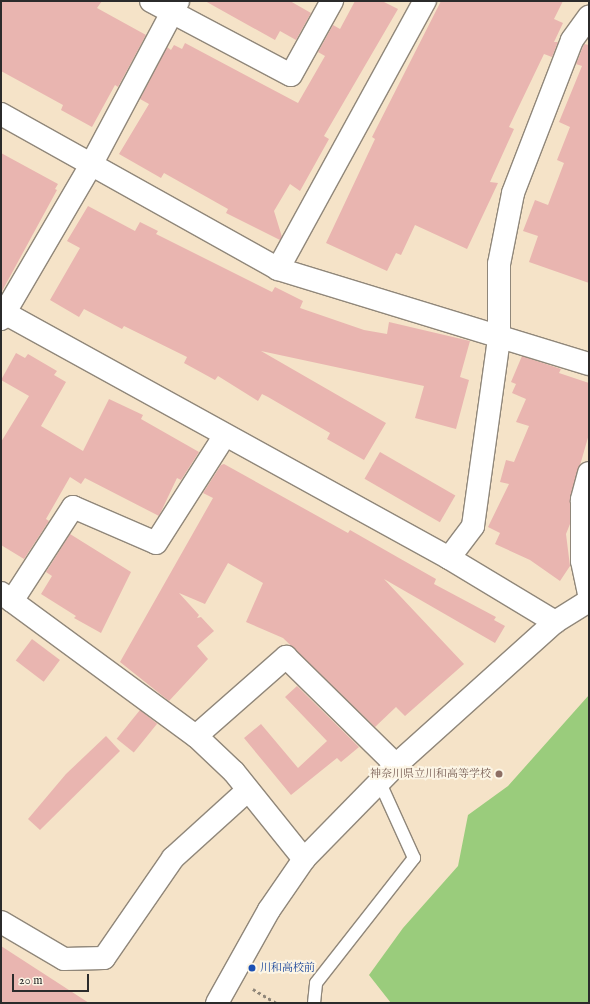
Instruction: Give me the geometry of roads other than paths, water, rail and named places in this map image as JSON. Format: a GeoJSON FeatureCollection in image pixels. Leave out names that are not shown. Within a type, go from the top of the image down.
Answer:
{"type":"FeatureCollection","features":[{"type":"Feature","properties":{"kind":"street"},"geometry":{"type":"LineString","coordinates":[[151,1],[175,6],[291,75],[332,1]]}},
{"type":"Feature","properties":{"kind":"street"},"geometry":{"type":"LineString","coordinates":[[278,269],[425,1]]}},
{"type":"Feature","properties":{"kind":"street"},"geometry":{"type":"LineString","coordinates":[[175,6],[92,163],[2,315],[449,558],[555,622]]}},
{"type":"Feature","properties":{"kind":"street"},"geometry":{"type":"LineString","coordinates":[[449,558],[473,526],[499,338],[499,264],[513,193],[572,40],[589,17]]}},
{"type":"Feature","properties":{"kind":"street"},"geometry":{"type":"LineString","coordinates":[[1,114],[92,163],[278,269],[499,338],[589,364]]}},
{"type":"Feature","properties":{"kind":"street"},"geometry":{"type":"LineString","coordinates":[[225,435],[156,543],[73,507],[6,597],[196,736],[234,772],[304,859]]}},
{"type":"Feature","properties":{"kind":"street"},"geometry":{"type":"LineString","coordinates":[[589,473],[582,500],[582,561],[589,595]]}},
{"type":"Feature","properties":{"kind":"street"},"geometry":{"type":"LineString","coordinates":[[217,1003],[269,910],[304,859],[396,765],[555,622],[589,601]]}},
{"type":"Feature","properties":{"kind":"street"},"geometry":{"type":"LineString","coordinates":[[196,736],[286,657],[396,765]]}},
{"type":"Feature","properties":{"kind":"street"},"geometry":{"type":"LineString","coordinates":[[1,922],[64,959],[104,958],[173,858],[248,790]]}},
{"type":"Feature","properties":{"kind":"lane"},"geometry":{"type":"LineString","coordinates":[[314,1003],[316,983],[414,858],[380,783]]}},
{"type":"Feature","properties":{"kind":"place","name":"神奈川県立川和高等学校"},"geometry":{"type":"Point","coordinates":[499,774]}},
{"type":"Feature","properties":{"kind":"place","name":"川和高校前"},"geometry":{"type":"Point","coordinates":[252,968]}}]}
